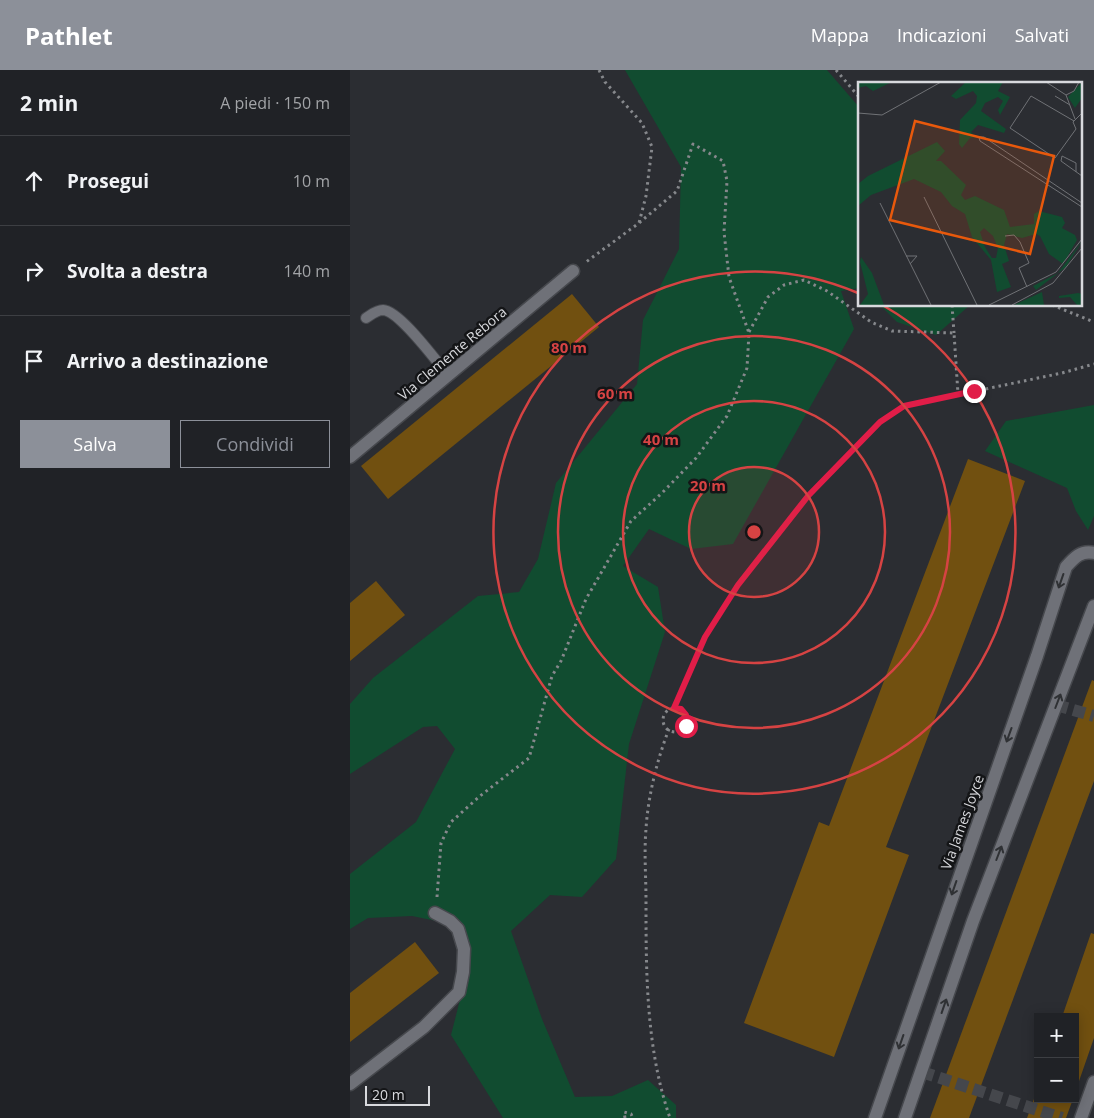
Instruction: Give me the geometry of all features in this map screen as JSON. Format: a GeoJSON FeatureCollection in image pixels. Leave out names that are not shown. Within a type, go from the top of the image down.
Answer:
{"type":"FeatureCollection","features":[{"type":"Feature","properties":{"kind":"street","name":"Via Clemente Rebora"},"geometry":{"type":"LineString","coordinates":[[350,457],[573,271]]}},
{"type":"Feature","properties":{"kind":"street","name":"Via James Joyce"},"geometry":{"type":"LineString","coordinates":[[875,1118],[1037,656],[1066,567],[1083,552],[1094,553]]}},
{"type":"Feature","properties":{"kind":"street"},"geometry":{"type":"LineString","coordinates":[[905,1118],[973,921],[1094,606]]}},
{"type":"Feature","properties":{"kind":"street"},"geometry":{"type":"LineString","coordinates":[[350,1084],[424,1027],[459,992],[463,972],[464,949],[458,929],[450,921],[435,912]]}},
{"type":"Feature","properties":{"kind":"street"},"geometry":{"type":"LineString","coordinates":[[1081,1118],[1094,1082]]}},
{"type":"Feature","properties":{"kind":"lane"},"geometry":{"type":"LineString","coordinates":[[366,318],[381,310],[388,311],[401,319],[448,375]]}},
{"type":"Feature","properties":{"kind":"path"},"geometry":{"type":"LineString","coordinates":[[598,70],[605,82],[642,123],[652,146],[646,196],[639,223]]}},
{"type":"Feature","properties":{"kind":"path"},"geometry":{"type":"LineString","coordinates":[[836,70],[858,96]]}},
{"type":"Feature","properties":{"kind":"path"},"geometry":{"type":"LineString","coordinates":[[435,912],[441,843],[451,822],[480,796],[529,758],[552,676],[561,661],[586,599],[631,521],[696,458],[727,416],[747,368],[749,333],[730,277],[724,232],[727,181],[723,161],[693,144],[677,191],[639,223],[573,271]]}},
{"type":"Feature","properties":{"kind":"path"},"geometry":{"type":"LineString","coordinates":[[749,333],[768,298],[784,285],[804,280],[827,291],[871,322],[892,331],[954,334]]}},
{"type":"Feature","properties":{"kind":"path"},"geometry":{"type":"LineString","coordinates":[[952,306],[958,394]]}},
{"type":"Feature","properties":{"kind":"path"},"geometry":{"type":"LineString","coordinates":[[1054,306],[1094,322]]}},
{"type":"Feature","properties":{"kind":"path"},"geometry":{"type":"LineString","coordinates":[[674,708],[681,709],[686,715],[686,726],[680,731],[669,729],[664,719],[667,712],[674,708],[705,637],[738,585],[808,496],[880,422],[904,406],[1062,373],[1094,364]]}},
{"type":"Feature","properties":{"kind":"path"},"geometry":{"type":"LineString","coordinates":[[669,729],[658,758],[646,828],[646,937],[650,1024],[662,1094],[670,1118]]}},
{"type":"Feature","properties":{"kind":"path"},"geometry":{"type":"LineString","coordinates":[[625,1118],[624,1112],[631,1114],[632,1118]]}},
{"type":"Feature","properties":{"kind":"green space"},"geometry":{"type":"Polygon","coordinates":[[[625,70],[827,70],[858,106],[858,288],[841,291],[854,329],[733,544],[691,549],[649,529],[623,566],[658,587],[665,632],[629,744],[616,859],[582,897],[550,895],[511,931],[542,1019],[575,1097],[612,1096],[648,1080],[676,1105],[676,1118],[503,1118],[451,1035],[465,980],[456,925],[412,916],[368,918],[350,929],[350,874],[416,822],[455,749],[437,726],[423,727],[350,774],[350,704],[373,678],[478,596],[519,592],[538,559],[556,483],[637,384],[643,320],[679,249],[681,167],[625,70]]]}},
{"type":"Feature","properties":{"kind":"green space"},"geometry":{"type":"Polygon","coordinates":[[[881,306],[969,306],[936,335],[897,322],[881,306]]]}},
{"type":"Feature","properties":{"kind":"green space"},"geometry":{"type":"Polygon","coordinates":[[[1094,405],[1094,516],[1088,530],[1076,511],[1067,488],[985,451],[1006,421],[1094,405]]]}},
{"type":"Feature","properties":{"kind":"building"},"geometry":{"type":"Polygon","coordinates":[[[572,294],[599,327],[388,499],[361,466],[572,294]]]}},
{"type":"Feature","properties":{"kind":"building"},"geometry":{"type":"Polygon","coordinates":[[[968,459],[1025,481],[886,847],[909,855],[834,1057],[744,1023],[819,822],[829,826],[968,459]]]}},
{"type":"Feature","properties":{"kind":"building"},"geometry":{"type":"Polygon","coordinates":[[[376,581],[405,615],[350,661],[350,603],[376,581]]]}},
{"type":"Feature","properties":{"kind":"building"},"geometry":{"type":"Polygon","coordinates":[[[1092,680],[1094,681],[1094,781],[969,1118],[930,1118],[1092,680]]]}},
{"type":"Feature","properties":{"kind":"building"},"geometry":{"type":"Polygon","coordinates":[[[1091,933],[1094,934],[1094,1038],[1079,1081],[1079,1013],[1063,1013],[1091,933]]]}},
{"type":"Feature","properties":{"kind":"building"},"geometry":{"type":"Polygon","coordinates":[[[415,942],[439,973],[350,1042],[350,993],[415,942]]]}},
{"type":"Feature","properties":{"kind":"building"},"geometry":{"type":"Polygon","coordinates":[[[1034,1099],[1034,1103],[1072,1103],[1066,1118],[1027,1118],[1034,1099]]]}},
{"type":"Feature","properties":{"kind":"tunnel"},"geometry":{"type":"LineString","coordinates":[[1056,705],[1094,716]]}},
{"type":"Feature","properties":{"kind":"tunnel"},"geometry":{"type":"LineString","coordinates":[[922,1072],[1062,1118]]}},
{"type":"Feature","properties":{"kind":"route"},"geometry":{"type":"LineString","coordinates":[[686,726],[686,715],[681,709],[674,708],[705,637],[738,585],[808,496],[880,422],[904,406],[974,391]]}}]}
